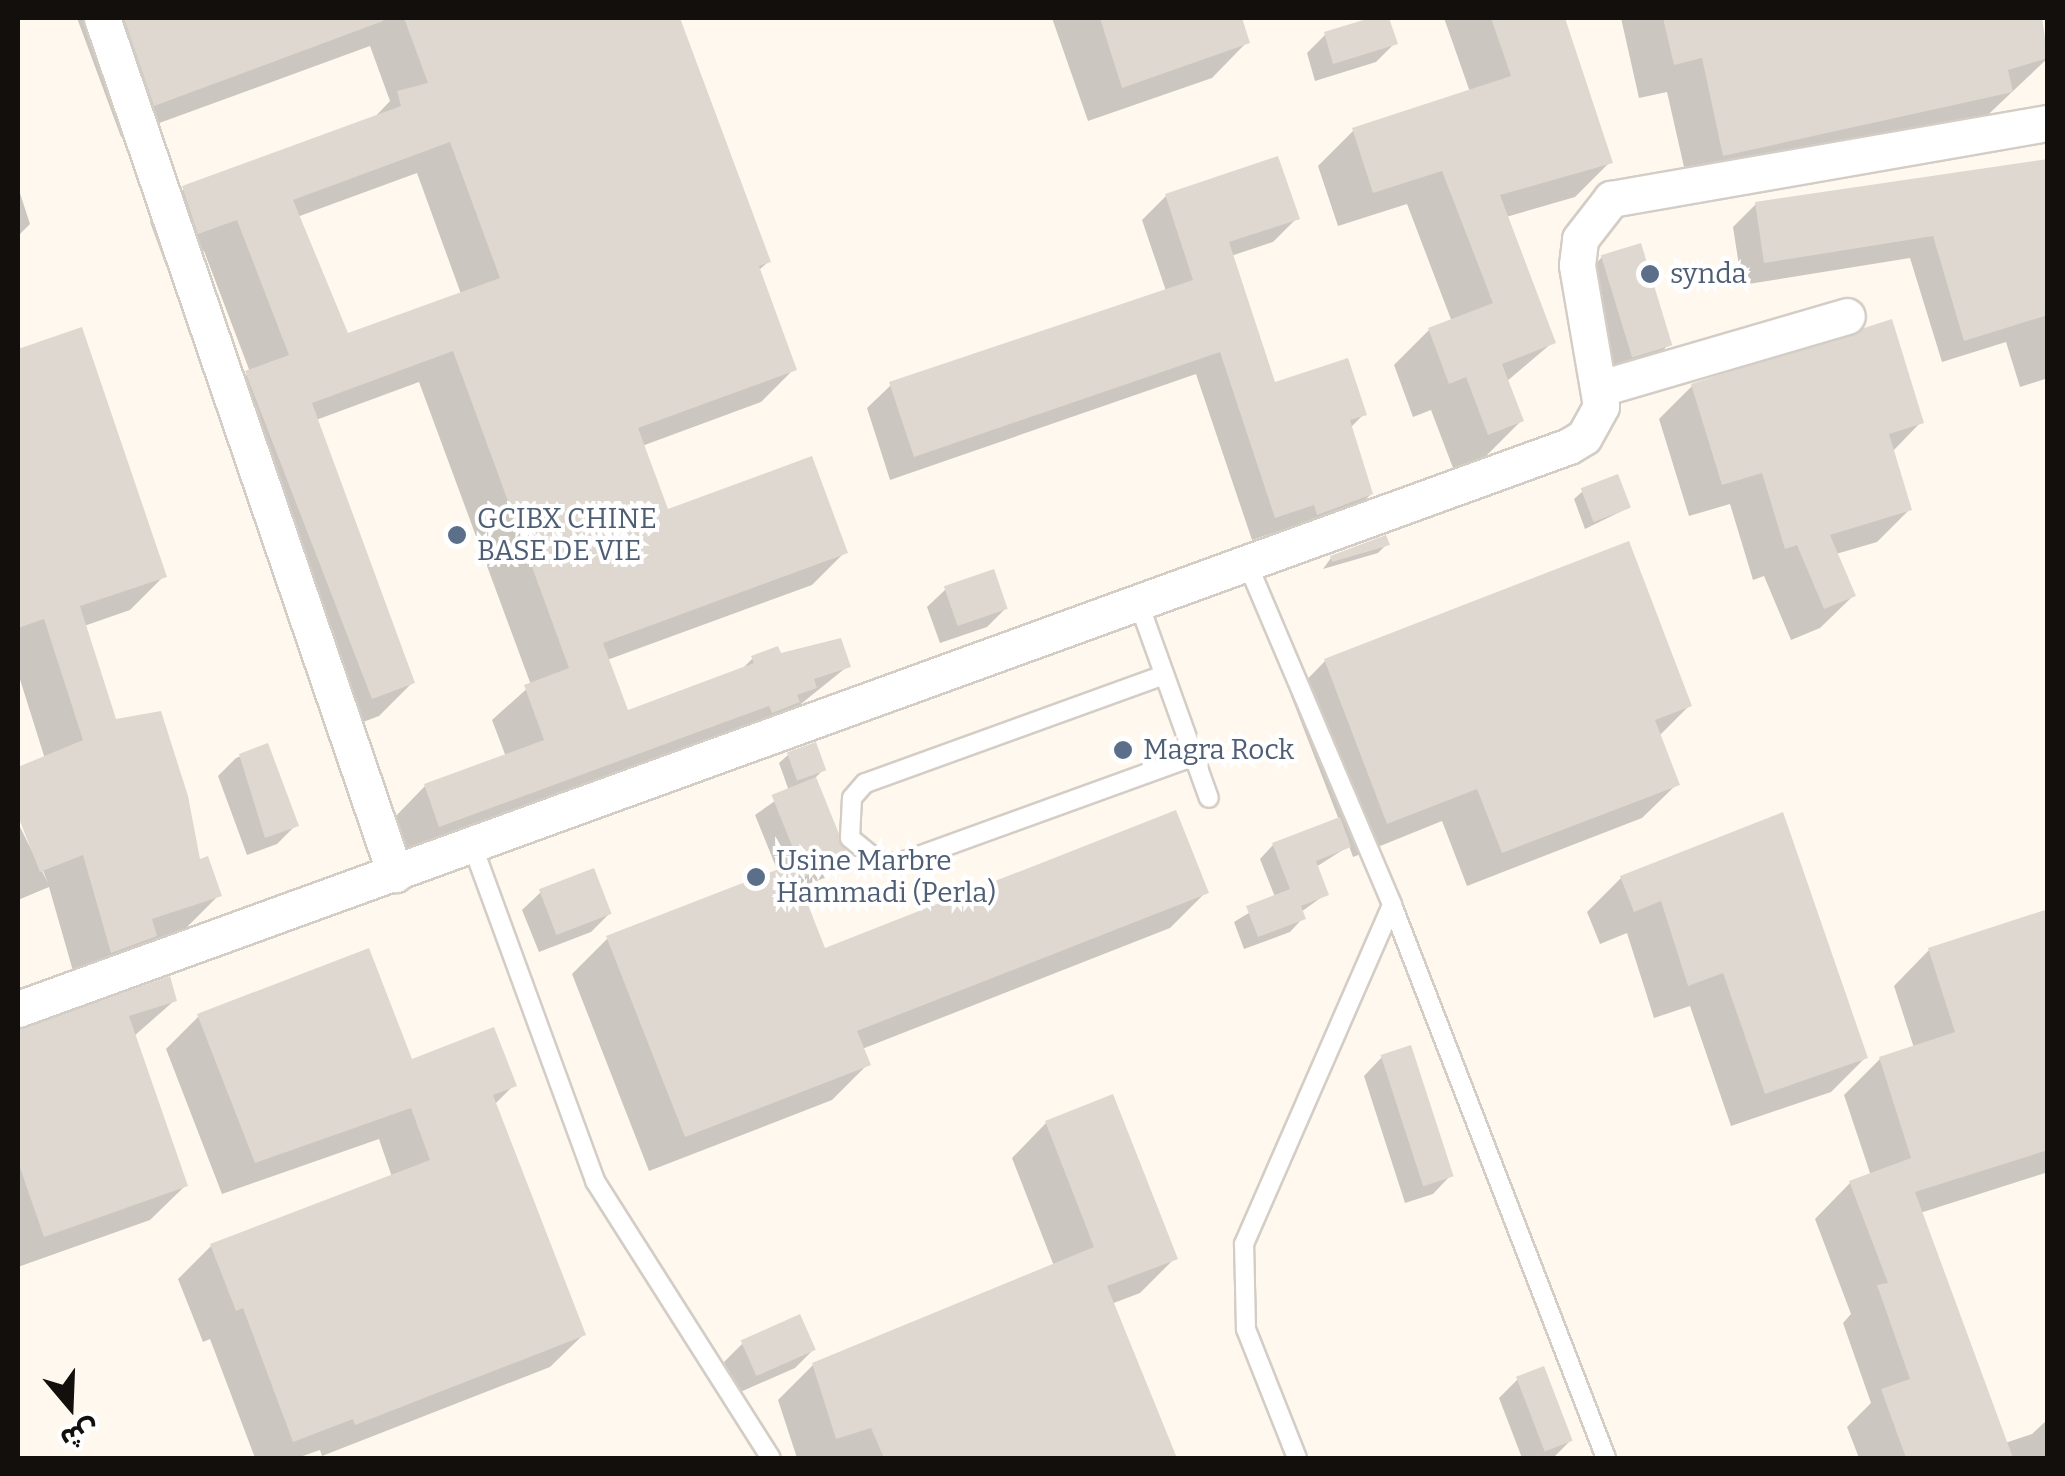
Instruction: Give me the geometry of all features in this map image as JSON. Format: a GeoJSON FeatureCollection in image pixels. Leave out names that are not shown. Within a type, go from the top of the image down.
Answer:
{"type":"FeatureCollection","features":[{"type":"Feature","properties":{"kind":"street"},"geometry":{"type":"LineString","coordinates":[[102,18],[396,874]]}},
{"type":"Feature","properties":{"kind":"street"},"geometry":{"type":"LineString","coordinates":[[18,1009],[1569,446],[1595,423],[1601,388],[1576,265],[1580,238],[1612,199],[2048,123]]}},
{"type":"Feature","properties":{"kind":"street"},"geometry":{"type":"LineString","coordinates":[[1601,388],[1847,316]]}},
{"type":"Feature","properties":{"kind":"lane"},"geometry":{"type":"LineString","coordinates":[[1248,565],[1392,905],[1606,1458]]}},
{"type":"Feature","properties":{"kind":"lane"},"geometry":{"type":"LineString","coordinates":[[1139,604],[1209,798]]}},
{"type":"Feature","properties":{"kind":"lane"},"geometry":{"type":"LineString","coordinates":[[1164,676],[865,783],[852,798],[850,838],[882,863],[902,862],[1194,756]]}},
{"type":"Feature","properties":{"kind":"lane"},"geometry":{"type":"LineString","coordinates":[[473,846],[595,1181],[771,1458]]}},
{"type":"Feature","properties":{"kind":"lane"},"geometry":{"type":"LineString","coordinates":[[1297,1458],[1246,1329],[1244,1244],[1392,905]]}},
{"type":"Feature","properties":{"kind":"building"},"geometry":{"type":"Polygon","coordinates":[[[124,18],[383,18],[383,21],[154,106],[124,18]]]}},
{"type":"Feature","properties":{"kind":"building"},"geometry":{"type":"Polygon","coordinates":[[[404,18],[680,18],[771,262],[759,266],[797,370],[638,428],[668,509],[812,456],[848,553],[603,643],[628,710],[754,663],[751,656],[778,646],[781,653],[841,638],[851,667],[814,679],[817,688],[797,695],[800,702],[772,713],[769,706],[439,827],[424,784],[544,740],[524,685],[569,668],[453,351],[312,403],[415,683],[372,699],[245,371],[289,355],[237,220],[198,234],[182,186],[401,106],[397,91],[428,83],[404,18]],[[450,142],[293,200],[348,333],[500,278],[450,142]]]}},
{"type":"Feature","properties":{"kind":"building"},"geometry":{"type":"Polygon","coordinates":[[[1100,18],[1242,18],[1250,43],[1122,88],[1100,18]]]}},
{"type":"Feature","properties":{"kind":"building"},"geometry":{"type":"Polygon","coordinates":[[[1370,18],[1389,18],[1398,44],[1333,64],[1324,32],[1370,18]]]}},
{"type":"Feature","properties":{"kind":"building"},"geometry":{"type":"Polygon","coordinates":[[[1491,18],[1565,18],[1613,163],[1500,195],[1556,343],[1502,364],[1524,421],[1488,435],[1466,377],[1449,384],[1428,328],[1493,303],[1442,171],[1373,193],[1352,128],[1511,76],[1491,18]]]}},
{"type":"Feature","properties":{"kind":"building"},"geometry":{"type":"Polygon","coordinates":[[[1663,18],[2042,18],[2048,58],[2008,70],[2013,92],[1723,156],[1702,58],[1674,65],[1663,18]]]}},
{"type":"Feature","properties":{"kind":"building"},"geometry":{"type":"Polygon","coordinates":[[[1278,156],[1300,219],[1229,242],[1275,382],[1348,358],[1367,415],[1350,420],[1373,494],[1317,515],[1314,505],[1275,518],[1220,352],[914,457],[889,382],[1193,280],[1165,194],[1278,156]]]}},
{"type":"Feature","properties":{"kind":"building"},"geometry":{"type":"Polygon","coordinates":[[[2048,159],[2048,315],[1964,341],[1933,236],[1764,263],[1755,202],[2048,159]]]}},
{"type":"Feature","properties":{"kind":"building"},"geometry":{"type":"Polygon","coordinates":[[[1641,243],[1672,345],[1632,358],[1601,255],[1641,243]]]}},
{"type":"Feature","properties":{"kind":"building"},"geometry":{"type":"Polygon","coordinates":[[[1892,319],[1924,423],[1889,434],[1912,510],[1830,535],[1856,596],[1824,609],[1797,545],[1785,549],[1762,473],[1722,485],[1691,384],[1892,319]]]}},
{"type":"Feature","properties":{"kind":"building"},"geometry":{"type":"Polygon","coordinates":[[[82,327],[167,577],[80,606],[116,719],[161,711],[188,796],[200,859],[208,856],[222,896],[152,919],[157,936],[111,953],[83,855],[40,872],[18,816],[18,767],[83,740],[44,619],[18,628],[18,349],[82,327]]]}},
{"type":"Feature","properties":{"kind":"building"},"geometry":{"type":"Polygon","coordinates":[[[1618,474],[1631,508],[1594,522],[1581,488],[1618,474]]]}},
{"type":"Feature","properties":{"kind":"building"},"geometry":{"type":"Polygon","coordinates":[[[1386,535],[1390,545],[1332,562],[1330,556],[1386,535]]]}},
{"type":"Feature","properties":{"kind":"building"},"geometry":{"type":"Polygon","coordinates":[[[1629,541],[1692,706],[1655,720],[1680,785],[1502,853],[1477,789],[1387,824],[1324,659],[1629,541]]]}},
{"type":"Feature","properties":{"kind":"building"},"geometry":{"type":"Polygon","coordinates":[[[994,569],[1008,609],[958,626],[944,586],[994,569]]]}},
{"type":"Feature","properties":{"kind":"building"},"geometry":{"type":"Polygon","coordinates":[[[816,742],[826,770],[797,781],[787,753],[816,742]]]}},
{"type":"Feature","properties":{"kind":"building"},"geometry":{"type":"Polygon","coordinates":[[[268,743],[299,826],[265,838],[239,754],[268,743]]]}},
{"type":"Feature","properties":{"kind":"building"},"geometry":{"type":"Polygon","coordinates":[[[816,777],[849,859],[804,877],[771,795],[816,777]]]}},
{"type":"Feature","properties":{"kind":"building"},"geometry":{"type":"Polygon","coordinates":[[[1176,810],[1209,893],[857,1031],[871,1065],[685,1137],[606,936],[792,864],[825,948],[1176,810]]]}},
{"type":"Feature","properties":{"kind":"building"},"geometry":{"type":"Polygon","coordinates":[[[1783,812],[1868,1058],[1765,1094],[1723,973],[1688,986],[1661,901],[1634,912],[1620,876],[1783,812]]]}},
{"type":"Feature","properties":{"kind":"building"},"geometry":{"type":"Polygon","coordinates":[[[1340,817],[1351,847],[1316,861],[1329,895],[1301,906],[1306,919],[1258,937],[1246,906],[1290,889],[1272,843],[1340,817]]]}},
{"type":"Feature","properties":{"kind":"building"},"geometry":{"type":"Polygon","coordinates":[[[594,868],[612,914],[556,935],[539,889],[594,868]]]}},
{"type":"Feature","properties":{"kind":"building"},"geometry":{"type":"Polygon","coordinates":[[[2048,909],[2048,1150],[1915,1192],[2013,1458],[1906,1458],[1881,1389],[1910,1379],[1877,1285],[1888,1283],[1849,1181],[1911,1158],[1879,1057],[1955,1032],[1928,948],[2048,909]]]}},
{"type":"Feature","properties":{"kind":"building"},"geometry":{"type":"Polygon","coordinates":[[[369,948],[412,1059],[494,1027],[517,1086],[493,1095],[586,1335],[355,1425],[353,1419],[293,1442],[243,1308],[236,1311],[210,1244],[430,1160],[411,1108],[255,1163],[197,1014],[369,948]]]}},
{"type":"Feature","properties":{"kind":"building"},"geometry":{"type":"Polygon","coordinates":[[[170,976],[177,1001],[129,1016],[188,1186],[44,1237],[18,1162],[18,1030],[170,976]]]}},
{"type":"Feature","properties":{"kind":"building"},"geometry":{"type":"Polygon","coordinates":[[[1411,1045],[1454,1176],[1423,1186],[1381,1055],[1411,1045]]]}},
{"type":"Feature","properties":{"kind":"building"},"geometry":{"type":"Polygon","coordinates":[[[1113,1094],[1178,1259],[1107,1286],[1177,1458],[884,1458],[871,1428],[836,1439],[812,1363],[1094,1247],[1045,1121],[1113,1094]]]}},
{"type":"Feature","properties":{"kind":"building"},"geometry":{"type":"Polygon","coordinates":[[[800,1314],[816,1350],[756,1376],[741,1340],[800,1314]]]}},
{"type":"Feature","properties":{"kind":"building"},"geometry":{"type":"Polygon","coordinates":[[[1544,1366],[1573,1441],[1545,1451],[1516,1377],[1544,1366]]]}},
{"type":"Feature","properties":{"kind":"place","name":"synda"},"geometry":{"type":"Point","coordinates":[1650,274]}},
{"type":"Feature","properties":{"kind":"place","name":"GCIBX CHINE BASE DE VIE"},"geometry":{"type":"Point","coordinates":[457,535]}},
{"type":"Feature","properties":{"kind":"place","name":"Magra Rock"},"geometry":{"type":"Point","coordinates":[1123,750]}},
{"type":"Feature","properties":{"kind":"place","name":"Usine Marbre Hammadi (Perla)"},"geometry":{"type":"Point","coordinates":[756,877]}}]}
